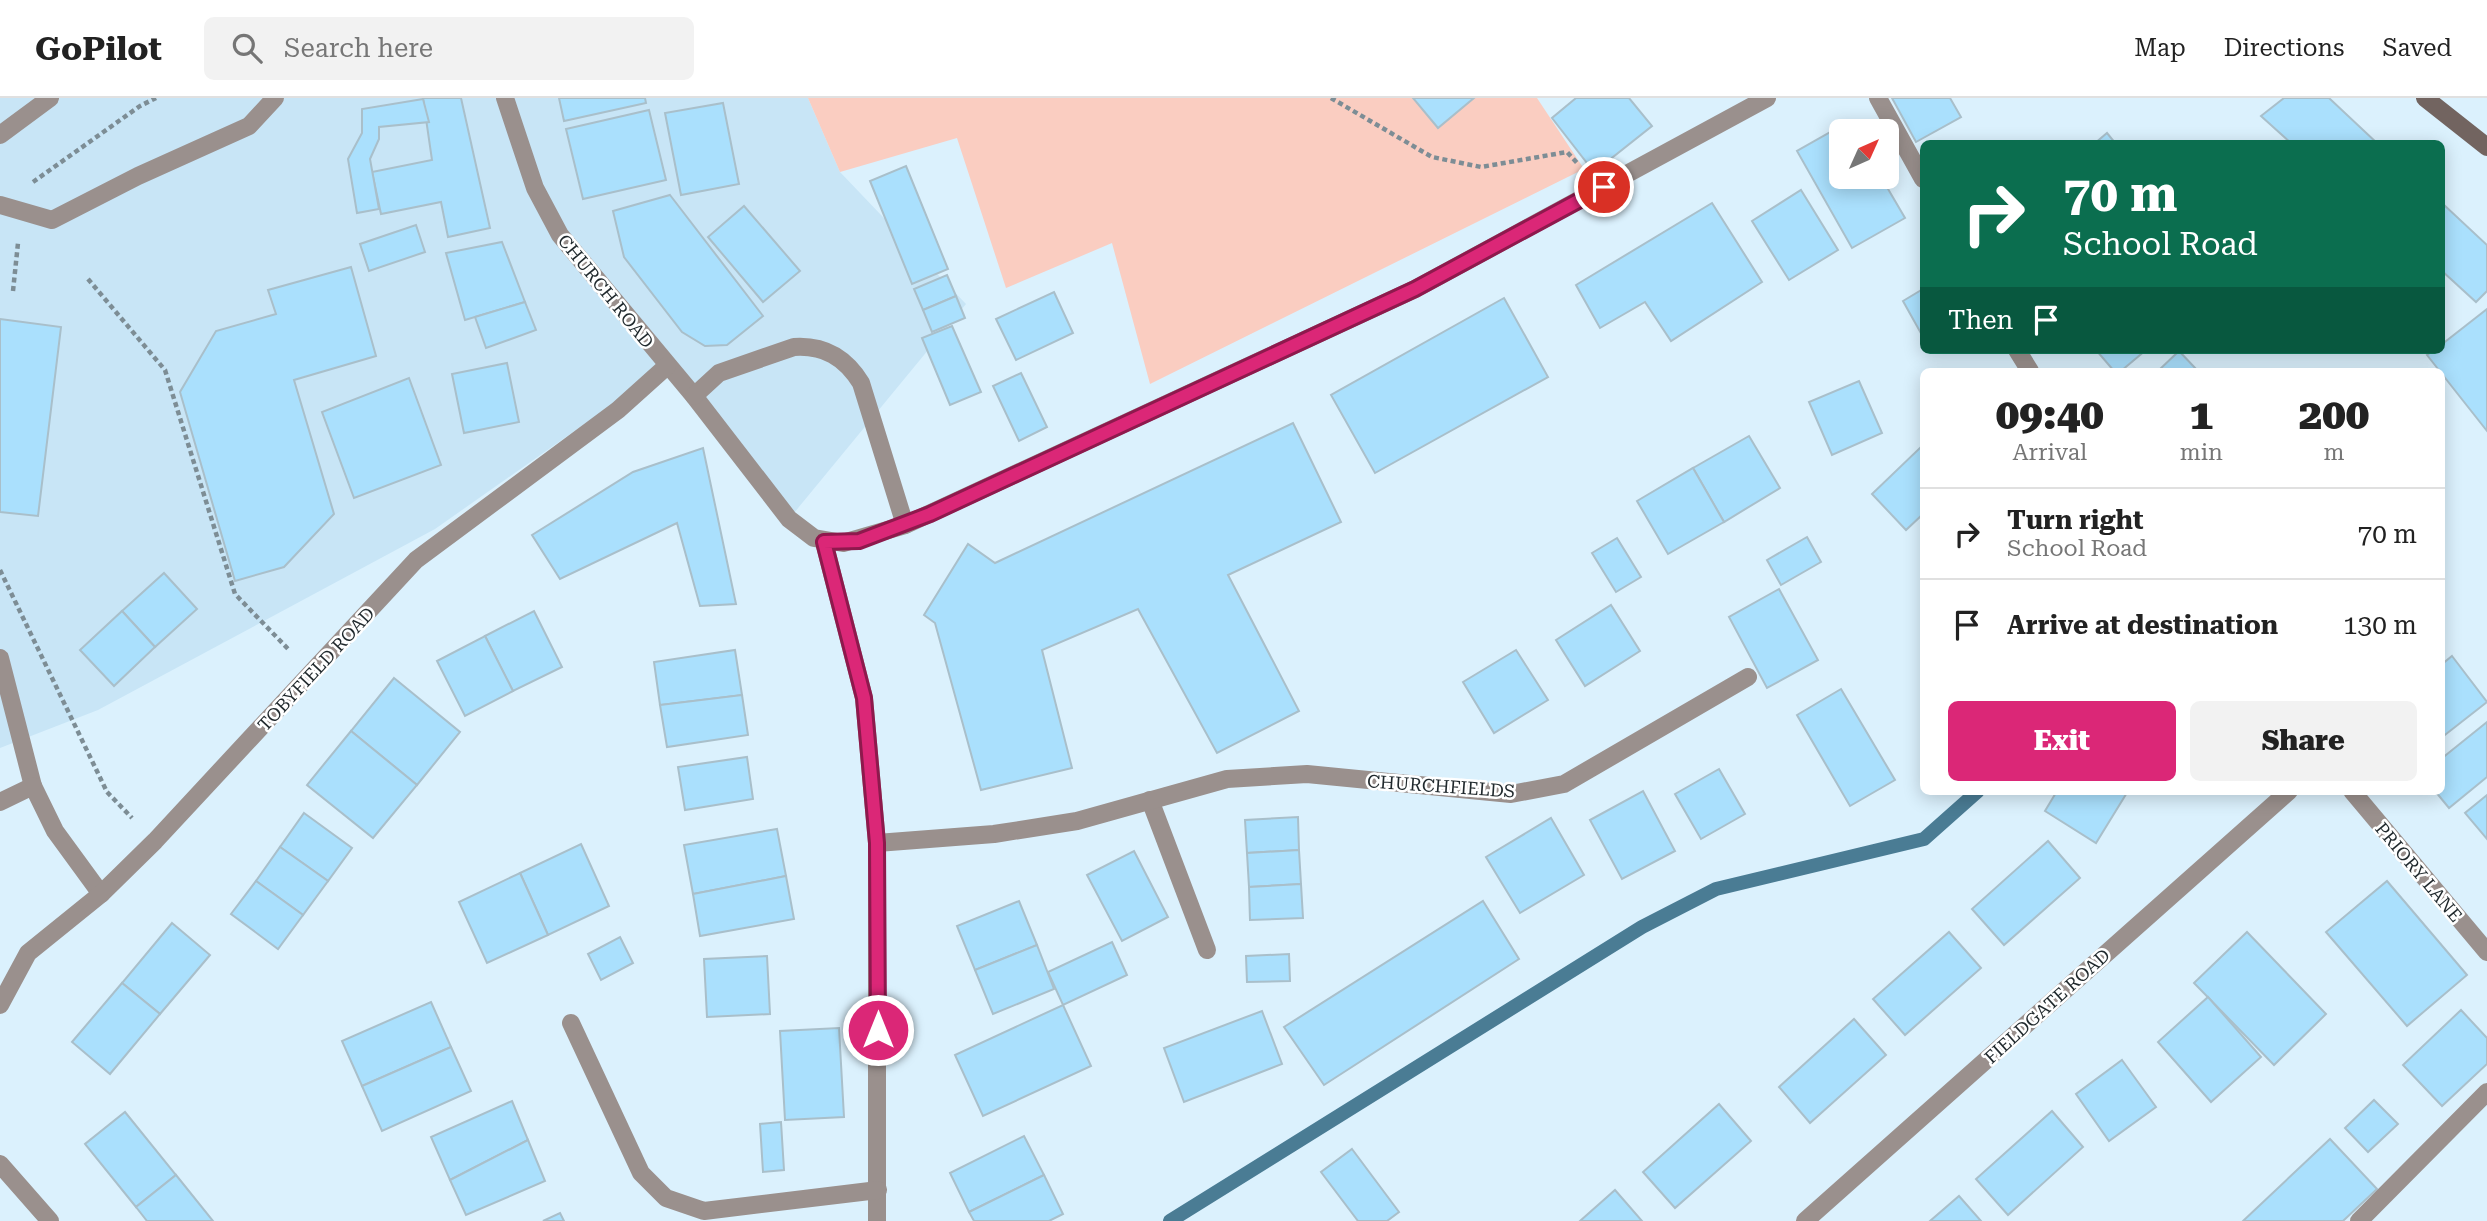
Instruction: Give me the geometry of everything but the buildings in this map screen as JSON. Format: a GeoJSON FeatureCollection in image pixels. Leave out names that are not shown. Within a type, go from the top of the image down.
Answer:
{"type":"FeatureCollection","features":[{"type":"Feature","properties":{"kind":"street"},"geometry":{"type":"LineString","coordinates":[[0,135],[50,98]]}},
{"type":"Feature","properties":{"kind":"street"},"geometry":{"type":"LineString","coordinates":[[0,205],[52,220],[138,176],[250,126],[275,98]]}},
{"type":"Feature","properties":{"kind":"street","name":"CHURCH ROAD"},"geometry":{"type":"LineString","coordinates":[[505,98],[535,188],[560,235],[694,396],[789,519],[804,533],[824,542]]}},
{"type":"Feature","properties":{"kind":"street"},"geometry":{"type":"LineString","coordinates":[[877,1221],[877,843],[864,698],[824,542],[859,541],[905,525],[1415,289],[1767,98]]}},
{"type":"Feature","properties":{"kind":"street"},"geometry":{"type":"LineString","coordinates":[[1878,98],[1920,174]]}},
{"type":"Feature","properties":{"kind":"street"},"geometry":{"type":"LineString","coordinates":[[2426,98],[2487,147]]}},
{"type":"Feature","properties":{"kind":"street"},"geometry":{"type":"LineString","coordinates":[[694,396],[719,373],[794,347],[806,346],[831,352],[853,370],[861,383],[905,525]]}},
{"type":"Feature","properties":{"kind":"street","name":"TOBYFIELD ROAD"},"geometry":{"type":"LineString","coordinates":[[0,1005],[28,953],[101,894],[155,841],[313,674],[416,560],[618,410],[667,366]]}},
{"type":"Feature","properties":{"kind":"street"},"geometry":{"type":"LineString","coordinates":[[0,658],[33,786],[55,831],[101,894]]}},
{"type":"Feature","properties":{"kind":"street","name":"CHURCHFIELDS"},"geometry":{"type":"LineString","coordinates":[[877,843],[1018,831],[1077,821],[1227,779],[1307,774],[1511,794],[1564,784],[1748,677]]}},
{"type":"Feature","properties":{"kind":"street"},"geometry":{"type":"LineString","coordinates":[[0,802],[33,786]]}},
{"type":"Feature","properties":{"kind":"street","name":"FIELDGATE ROAD"},"geometry":{"type":"LineString","coordinates":[[1805,1221],[2284,795]]}},
{"type":"Feature","properties":{"kind":"street","name":"PRIORY LANE"},"geometry":{"type":"LineString","coordinates":[[2355,795],[2487,952]]}},
{"type":"Feature","properties":{"kind":"street"},"geometry":{"type":"LineString","coordinates":[[1150,800],[1207,950]]}},
{"type":"Feature","properties":{"kind":"street"},"geometry":{"type":"LineString","coordinates":[[571,1023],[640,1173],[666,1198],[704,1211],[878,1190]]}},
{"type":"Feature","properties":{"kind":"street"},"geometry":{"type":"LineString","coordinates":[[2359,1221],[2487,1092]]}},
{"type":"Feature","properties":{"kind":"street"},"geometry":{"type":"LineString","coordinates":[[0,1164],[50,1221]]}},
{"type":"Feature","properties":{"kind":"path"},"geometry":{"type":"LineString","coordinates":[[24,188],[140,106],[156,98]]}},
{"type":"Feature","properties":{"kind":"path"},"geometry":{"type":"LineString","coordinates":[[1331,98],[1432,157],[1481,167],[1567,152],[1604,187]]}},
{"type":"Feature","properties":{"kind":"path"},"geometry":{"type":"LineString","coordinates":[[88,279],[165,370],[235,594],[313,674]]}},
{"type":"Feature","properties":{"kind":"path"},"geometry":{"type":"LineString","coordinates":[[0,570],[107,792],[155,841]]}},
{"type":"Feature","properties":{"kind":"shaded area"},"geometry":{"type":"Polygon","coordinates":[[[0,98],[808,98],[840,172],[966,304],[789,519],[667,366],[435,529],[98,710],[0,748],[0,98]]]}},
{"type":"Feature","properties":{"kind":"shaded area"},"geometry":{"type":"Polygon","coordinates":[[[808,98],[1413,98],[1438,128],[1474,98],[1537,98],[1584,169],[1150,384],[1112,243],[1006,288],[957,138],[840,172],[808,98]]]}},
{"type":"Feature","properties":{"kind":"waterway"},"geometry":{"type":"LineString","coordinates":[[1170,1221],[1642,927],[1716,889],[1924,839],[1974,795]]}},
{"type":"Feature","properties":{"kind":"route"},"geometry":{"type":"LineString","coordinates":[[878,1030],[877,843],[864,698],[824,542],[859,541],[930,514],[1415,289],[1604,187]]}}]}
